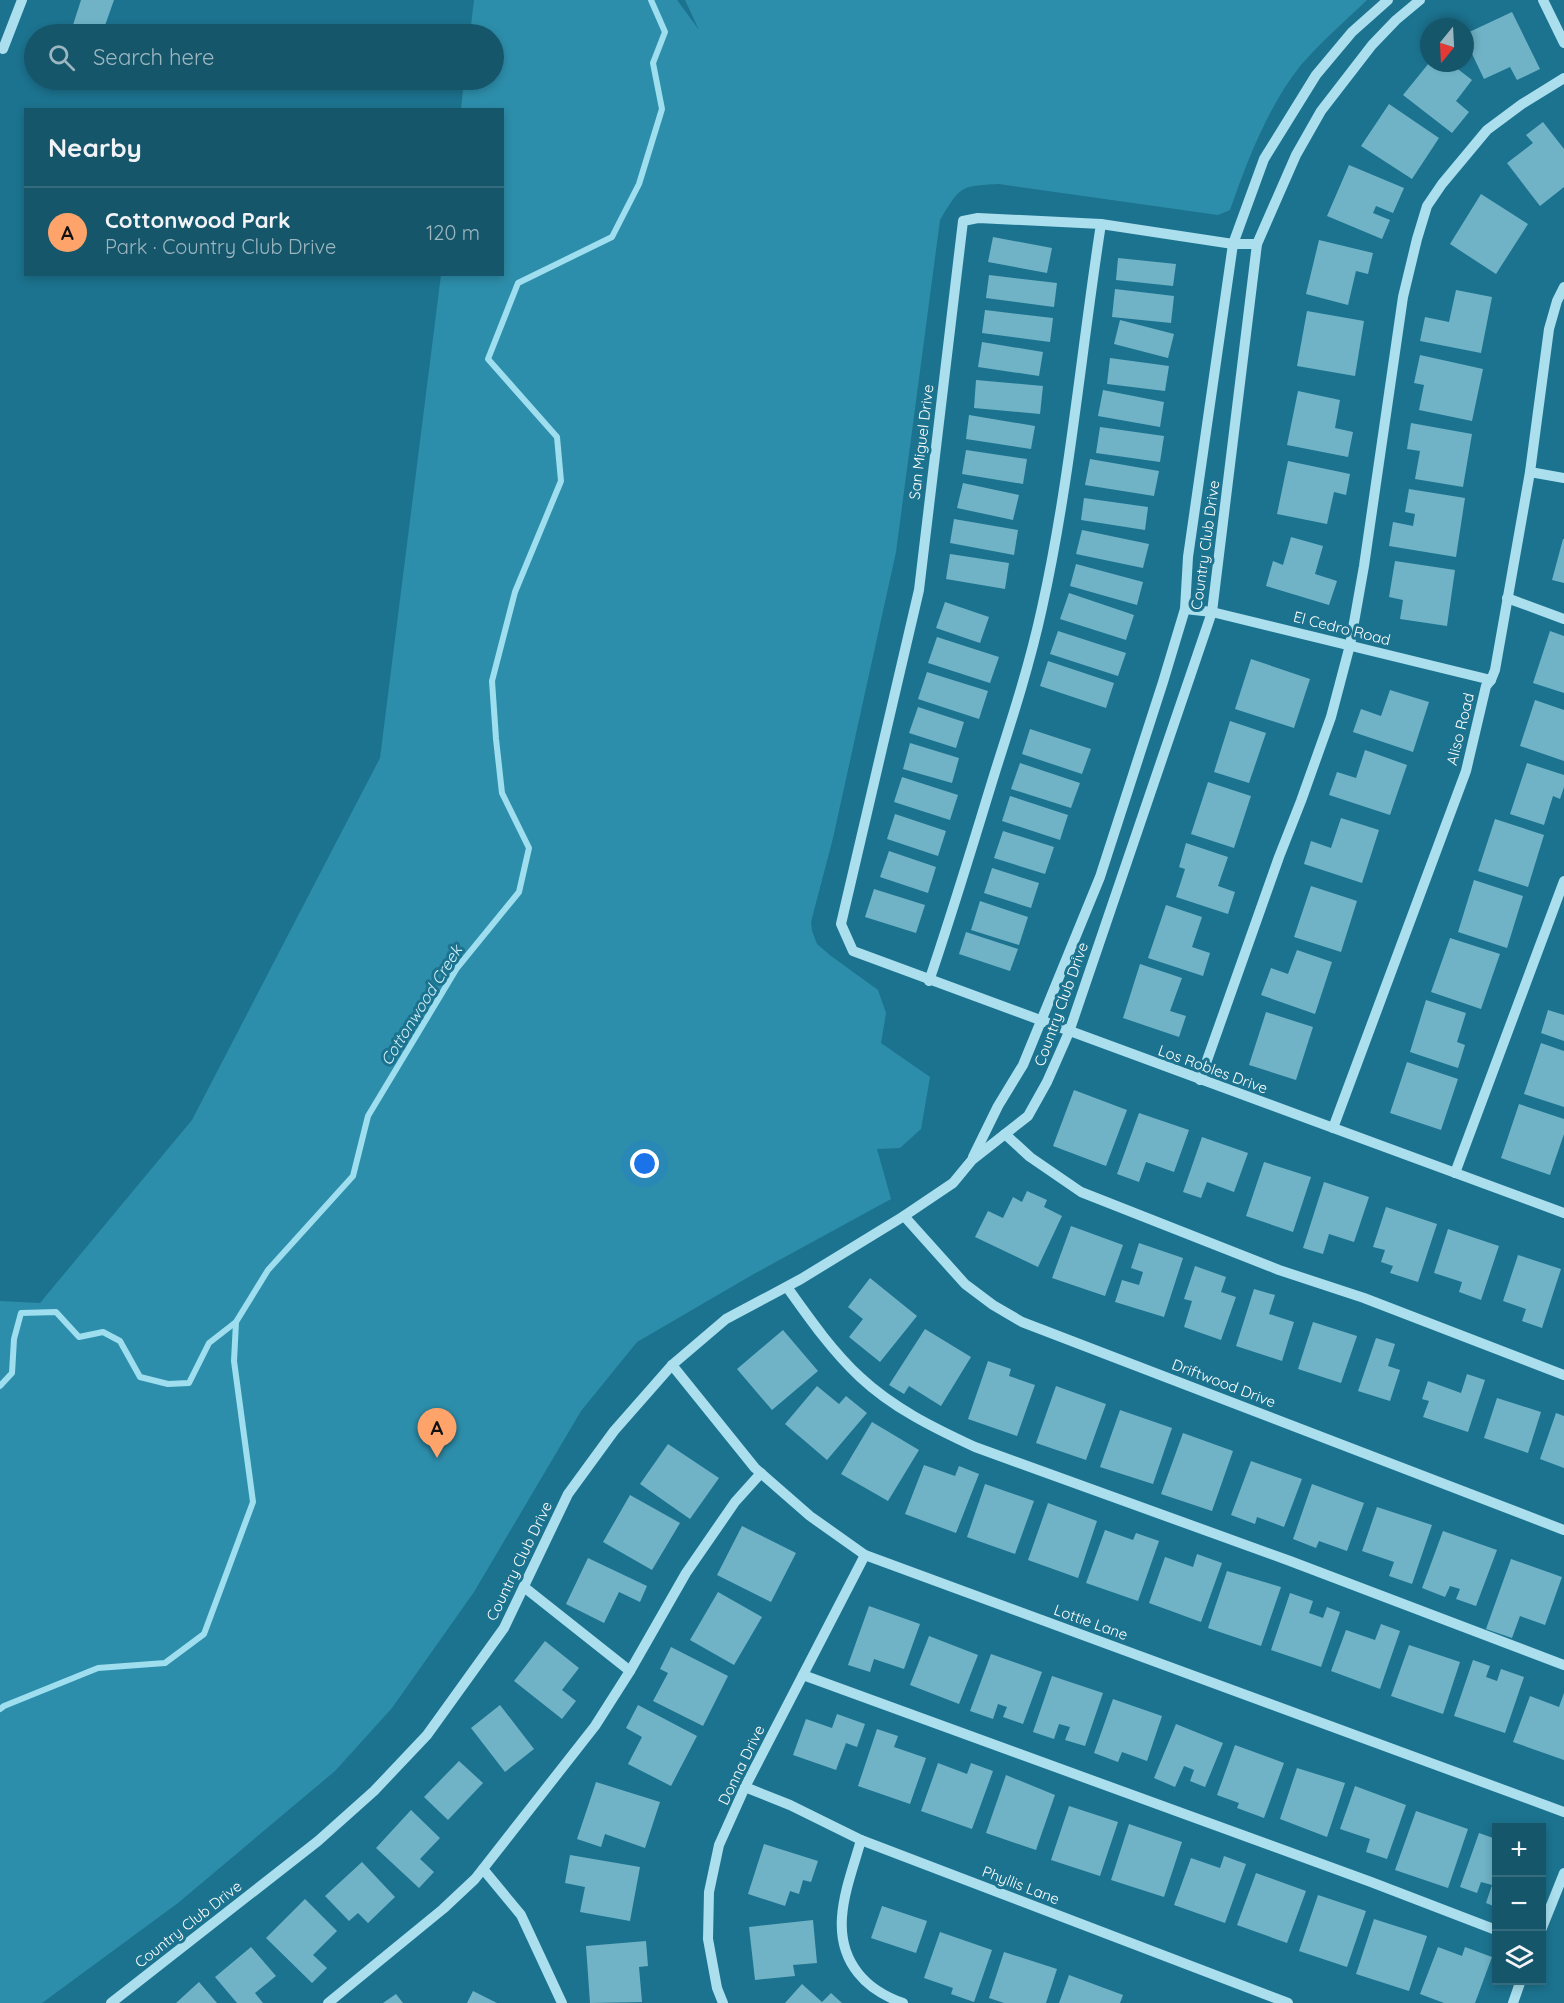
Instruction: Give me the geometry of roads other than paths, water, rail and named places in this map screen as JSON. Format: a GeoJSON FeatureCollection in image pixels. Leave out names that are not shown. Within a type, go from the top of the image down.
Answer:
{"type":"FeatureCollection","features":[{"type":"Feature","properties":{"kind":"street"},"geometry":{"type":"LineString","coordinates":[[3,49],[22,0]]}},
{"type":"Feature","properties":{"kind":"street","name":"Country Club Drive"},"geometry":{"type":"LineString","coordinates":[[972,1160],[998,1106],[1023,1065],[1100,877],[1185,609],[1188,557],[1233,244],[1264,159],[1316,75],[1352,32],[1388,0]]}},
{"type":"Feature","properties":{"kind":"street","name":"Country Club Drive"},"geometry":{"type":"LineString","coordinates":[[111,2003],[318,1841],[374,1791],[427,1735],[504,1628],[568,1494],[614,1431],[672,1365],[726,1318],[787,1287],[904,1216],[953,1183],[972,1160],[1028,1116],[1047,1082],[1069,1032],[1212,612],[1257,244],[1296,155],[1321,111],[1372,45],[1420,0]]}},
{"type":"Feature","properties":{"kind":"street"},"geometry":{"type":"LineString","coordinates":[[1543,0],[1564,44]]}},
{"type":"Feature","properties":{"kind":"street"},"geometry":{"type":"LineString","coordinates":[[1200,1080],[1327,728],[1350,645],[1364,566],[1403,297],[1427,206],[1442,184],[1487,130],[1521,104],[1564,78]]}},
{"type":"Feature","properties":{"kind":"street","name":"San Miguel Drive"},"geometry":{"type":"LineString","coordinates":[[853,951],[841,924],[919,590],[963,221],[978,218],[1101,224],[1233,244],[1257,244]]}},
{"type":"Feature","properties":{"kind":"street"},"geometry":{"type":"LineString","coordinates":[[929,981],[1014,716],[1040,618],[1053,559],[1101,224]]}},
{"type":"Feature","properties":{"kind":"street","name":"Aliso Road"},"geometry":{"type":"LineString","coordinates":[[1333,1128],[1466,771],[1485,686],[1491,680],[1530,472],[1549,329],[1557,301],[1564,287]]}},
{"type":"Feature","properties":{"kind":"street"},"geometry":{"type":"LineString","coordinates":[[1530,472],[1564,478]]}},
{"type":"Feature","properties":{"kind":"street"},"geometry":{"type":"LineString","coordinates":[[1508,598],[1564,619]]}},
{"type":"Feature","properties":{"kind":"street","name":"El Cedro Road"},"geometry":{"type":"LineString","coordinates":[[1185,609],[1212,612],[1491,680]]}},
{"type":"Feature","properties":{"kind":"street"},"geometry":{"type":"LineString","coordinates":[[1455,1173],[1564,881]]}},
{"type":"Feature","properties":{"kind":"street","name":"Los Robles Drive"},"geometry":{"type":"LineString","coordinates":[[853,951],[929,981],[1564,1213]]}},
{"type":"Feature","properties":{"kind":"street"},"geometry":{"type":"LineString","coordinates":[[1005,1134],[1030,1157],[1080,1192],[1279,1270],[1364,1298],[1564,1374]]}},
{"type":"Feature","properties":{"kind":"street","name":"Driftwood Drive"},"geometry":{"type":"LineString","coordinates":[[904,1216],[965,1284],[993,1305],[1022,1322],[1564,1530]]}},
{"type":"Feature","properties":{"kind":"street"},"geometry":{"type":"LineString","coordinates":[[787,1287],[813,1324],[860,1376],[890,1401],[932,1427],[975,1447],[1321,1573],[1564,1665]]}},
{"type":"Feature","properties":{"kind":"street","name":"Lottie Lane"},"geometry":{"type":"LineString","coordinates":[[672,1365],[755,1468],[810,1516],[865,1555],[1564,1812]]}},
{"type":"Feature","properties":{"kind":"street"},"geometry":{"type":"LineString","coordinates":[[328,2003],[443,1909],[475,1879],[595,1726],[630,1671],[686,1573],[735,1502],[761,1473]]}},
{"type":"Feature","properties":{"kind":"street","name":"Donna Drive"},"geometry":{"type":"LineString","coordinates":[[723,2003],[717,1988],[708,1939],[709,1892],[718,1845],[745,1787],[865,1555]]}},
{"type":"Feature","properties":{"kind":"street"},"geometry":{"type":"LineString","coordinates":[[524,1587],[630,1671]]}},
{"type":"Feature","properties":{"kind":"street"},"geometry":{"type":"LineString","coordinates":[[803,1675],[1492,1928]]}},
{"type":"Feature","properties":{"kind":"street","name":"Phyllis Lane"},"geometry":{"type":"LineString","coordinates":[[745,1787],[790,1804],[861,1840],[1288,2003]]}},
{"type":"Feature","properties":{"kind":"street"},"geometry":{"type":"LineString","coordinates":[[861,1840],[843,1905],[841,1933],[845,1952],[853,1967],[867,1983],[903,2003]]}},
{"type":"Feature","properties":{"kind":"street"},"geometry":{"type":"LineString","coordinates":[[483,1869],[521,1915],[562,2003]]}},
{"type":"Feature","properties":{"kind":"street"},"geometry":{"type":"LineString","coordinates":[[1546,1918],[1564,1873]]}},
{"type":"Feature","properties":{"kind":"street"},"geometry":{"type":"LineString","coordinates":[[1513,2003],[1519,1985]]}},
{"type":"Feature","properties":{"kind":"waterway","name":"Cottonwood Creek"},"geometry":{"type":"LineString","coordinates":[[0,1709],[98,1668],[165,1663],[204,1634],[253,1502],[234,1361],[236,1322],[268,1270],[353,1176],[368,1116],[457,968],[519,892],[529,848],[502,793],[492,681],[515,592],[561,481],[557,437],[488,359],[518,283],[612,237],[639,184],[662,109],[653,63],[665,32],[651,0]]}},
{"type":"Feature","properties":{"kind":"waterway"},"geometry":{"type":"LineString","coordinates":[[0,1386],[12,1373],[14,1339],[21,1313],[56,1312],[79,1337],[103,1332],[120,1341],[140,1377],[168,1384],[189,1383],[209,1343],[236,1322]]}},
{"type":"Feature","properties":{"kind":"place","name":"Cottonwood Park"},"geometry":{"type":"Point","coordinates":[437,1458]}}]}
